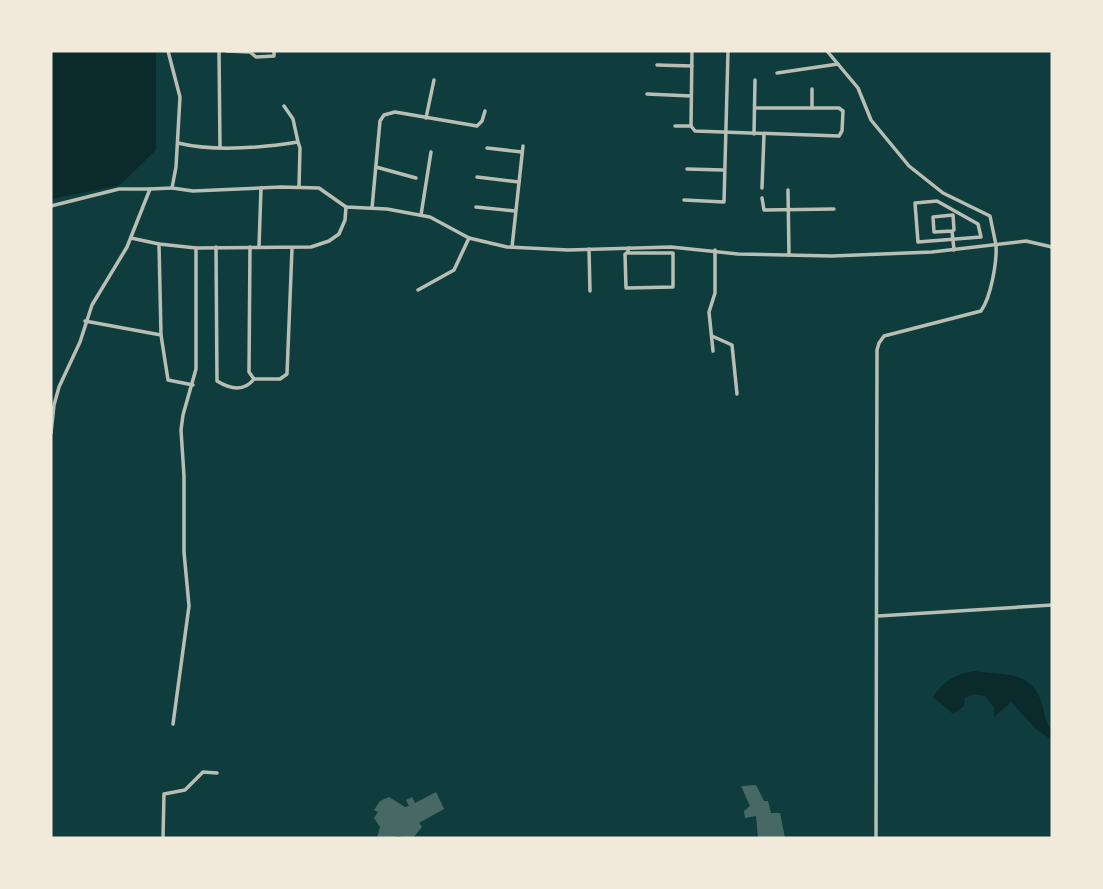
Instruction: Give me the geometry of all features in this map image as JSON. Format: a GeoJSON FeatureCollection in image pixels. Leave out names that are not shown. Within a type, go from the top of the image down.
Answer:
{"type":"FeatureCollection","features":[{"type":"Feature","properties":{"kind":"street"},"geometry":{"type":"LineString","coordinates":[[168,51],[180,96],[172,188]]}},
{"type":"Feature","properties":{"kind":"street"},"geometry":{"type":"LineString","coordinates":[[219,51],[220,147]]}},
{"type":"Feature","properties":{"kind":"street"},"geometry":{"type":"LineString","coordinates":[[227,51],[250,52],[256,58],[274,56],[274,51]]}},
{"type":"Feature","properties":{"kind":"street"},"geometry":{"type":"LineString","coordinates":[[692,51],[692,129],[698,132],[754,134],[841,134],[842,110],[755,108]]}},
{"type":"Feature","properties":{"kind":"street"},"geometry":{"type":"LineString","coordinates":[[684,200],[724,202],[728,51]]}},
{"type":"Feature","properties":{"kind":"street"},"geometry":{"type":"LineString","coordinates":[[827,51],[858,88],[871,120],[900,157],[943,193],[990,216],[997,256],[986,302],[981,311],[889,334],[878,343],[876,838]]}},
{"type":"Feature","properties":{"kind":"street"},"geometry":{"type":"LineString","coordinates":[[778,74],[838,64]]}},
{"type":"Feature","properties":{"kind":"street"},"geometry":{"type":"LineString","coordinates":[[657,65],[692,66]]}},
{"type":"Feature","properties":{"kind":"street"},"geometry":{"type":"LineString","coordinates":[[426,118],[434,80]]}},
{"type":"Feature","properties":{"kind":"street"},"geometry":{"type":"LineString","coordinates":[[754,134],[755,80]]}},
{"type":"Feature","properties":{"kind":"street"},"geometry":{"type":"LineString","coordinates":[[812,89],[813,108]]}},
{"type":"Feature","properties":{"kind":"street"},"geometry":{"type":"LineString","coordinates":[[647,94],[691,96]]}},
{"type":"Feature","properties":{"kind":"street"},"geometry":{"type":"LineString","coordinates":[[285,106],[293,119],[298,142],[299,187]]}},
{"type":"Feature","properties":{"kind":"street"},"geometry":{"type":"LineString","coordinates":[[372,208],[380,121],[384,115],[395,112],[477,126],[485,111]]}},
{"type":"Feature","properties":{"kind":"street"},"geometry":{"type":"LineString","coordinates":[[675,126],[691,126]]}},
{"type":"Feature","properties":{"kind":"street"},"geometry":{"type":"LineString","coordinates":[[762,188],[764,134]]}},
{"type":"Feature","properties":{"kind":"street"},"geometry":{"type":"LineString","coordinates":[[178,143],[220,147],[298,142]]}},
{"type":"Feature","properties":{"kind":"street"},"geometry":{"type":"LineString","coordinates":[[512,247],[523,146]]}},
{"type":"Feature","properties":{"kind":"street"},"geometry":{"type":"LineString","coordinates":[[487,148],[522,152]]}},
{"type":"Feature","properties":{"kind":"street"},"geometry":{"type":"LineString","coordinates":[[421,215],[431,152]]}},
{"type":"Feature","properties":{"kind":"street"},"geometry":{"type":"LineString","coordinates":[[376,167],[416,178]]}},
{"type":"Feature","properties":{"kind":"street"},"geometry":{"type":"LineString","coordinates":[[687,169],[724,170]]}},
{"type":"Feature","properties":{"kind":"street"},"geometry":{"type":"LineString","coordinates":[[477,177],[519,182]]}},
{"type":"Feature","properties":{"kind":"street"},"geometry":{"type":"LineString","coordinates":[[51,206],[119,189],[172,188],[193,191],[299,187],[326,190],[346,207],[430,217],[469,238],[512,247],[715,250],[738,254],[832,256],[954,250],[1026,241],[1052,247]]}},
{"type":"Feature","properties":{"kind":"street"},"geometry":{"type":"LineString","coordinates":[[259,247],[261,188]]}},
{"type":"Feature","properties":{"kind":"street"},"geometry":{"type":"LineString","coordinates":[[51,433],[59,387],[80,342],[85,321],[96,296],[131,238],[150,189]]}},
{"type":"Feature","properties":{"kind":"street"},"geometry":{"type":"LineString","coordinates":[[788,190],[789,255]]}},
{"type":"Feature","properties":{"kind":"street"},"geometry":{"type":"LineString","coordinates":[[762,198],[764,210],[834,209]]}},
{"type":"Feature","properties":{"kind":"street"},"geometry":{"type":"LineString","coordinates":[[937,201],[978,223],[981,237],[953,241],[918,242],[915,203],[937,201]]}},
{"type":"Feature","properties":{"kind":"street"},"geometry":{"type":"LineString","coordinates":[[131,238],[196,248],[292,249],[318,245],[339,234],[345,220],[346,207]]}},
{"type":"Feature","properties":{"kind":"street"},"geometry":{"type":"LineString","coordinates":[[476,207],[516,211]]}},
{"type":"Feature","properties":{"kind":"street"},"geometry":{"type":"LineString","coordinates":[[951,231],[934,232],[933,217],[953,215],[954,230],[951,231],[954,250]]}},
{"type":"Feature","properties":{"kind":"street"},"geometry":{"type":"LineString","coordinates":[[418,289],[454,270],[469,238]]}},
{"type":"Feature","properties":{"kind":"street"},"geometry":{"type":"LineString","coordinates":[[159,244],[161,335],[168,380],[192,385]]}},
{"type":"Feature","properties":{"kind":"street"},"geometry":{"type":"LineString","coordinates":[[216,247],[217,381],[243,388],[248,387],[254,379]]}},
{"type":"Feature","properties":{"kind":"street"},"geometry":{"type":"LineString","coordinates":[[250,247],[249,372],[254,379]]}},
{"type":"Feature","properties":{"kind":"street"},"geometry":{"type":"LineString","coordinates":[[173,724],[190,606],[184,552],[181,430],[197,369],[196,248]]}},
{"type":"Feature","properties":{"kind":"street"},"geometry":{"type":"LineString","coordinates":[[254,379],[280,379],[287,374],[292,249]]}},
{"type":"Feature","properties":{"kind":"street"},"geometry":{"type":"LineString","coordinates":[[589,249],[590,291]]}},
{"type":"Feature","properties":{"kind":"street"},"geometry":{"type":"LineString","coordinates":[[628,250],[625,254],[626,288],[673,287],[671,249]]}},
{"type":"Feature","properties":{"kind":"street"},"geometry":{"type":"LineString","coordinates":[[713,351],[709,312],[715,293],[715,250]]}},
{"type":"Feature","properties":{"kind":"street"},"geometry":{"type":"LineString","coordinates":[[85,321],[161,335]]}},
{"type":"Feature","properties":{"kind":"street"},"geometry":{"type":"LineString","coordinates":[[712,336],[733,345],[737,394]]}},
{"type":"Feature","properties":{"kind":"street"},"geometry":{"type":"LineString","coordinates":[[878,616],[1052,605]]}},
{"type":"Feature","properties":{"kind":"street"},"geometry":{"type":"LineString","coordinates":[[163,838],[164,794],[185,790],[203,772],[217,773]]}},
{"type":"Feature","properties":{"kind":"water"},"geometry":{"type":"Polygon","coordinates":[[[51,51],[156,51],[156,150],[120,185],[51,199],[51,51]]]}},
{"type":"Feature","properties":{"kind":"water"},"geometry":{"type":"Polygon","coordinates":[[[974,671],[1015,676],[1031,685],[1052,729],[1052,740],[1037,730],[1011,702],[994,717],[994,708],[985,696],[974,694],[965,698],[964,706],[953,714],[933,697],[950,679],[974,671]]]}},
{"type":"Feature","properties":{"kind":"building"},"geometry":{"type":"Polygon","coordinates":[[[756,785],[764,801],[768,801],[771,813],[780,813],[785,838],[758,838],[756,816],[745,818],[744,811],[750,806],[741,786],[756,785]]]}},
{"type":"Feature","properties":{"kind":"building"},"geometry":{"type":"Polygon","coordinates":[[[436,792],[444,809],[419,823],[422,827],[413,838],[377,838],[380,827],[374,818],[378,812],[374,810],[380,801],[389,797],[405,807],[409,806],[406,800],[412,797],[415,803],[436,792]]]}}]}
